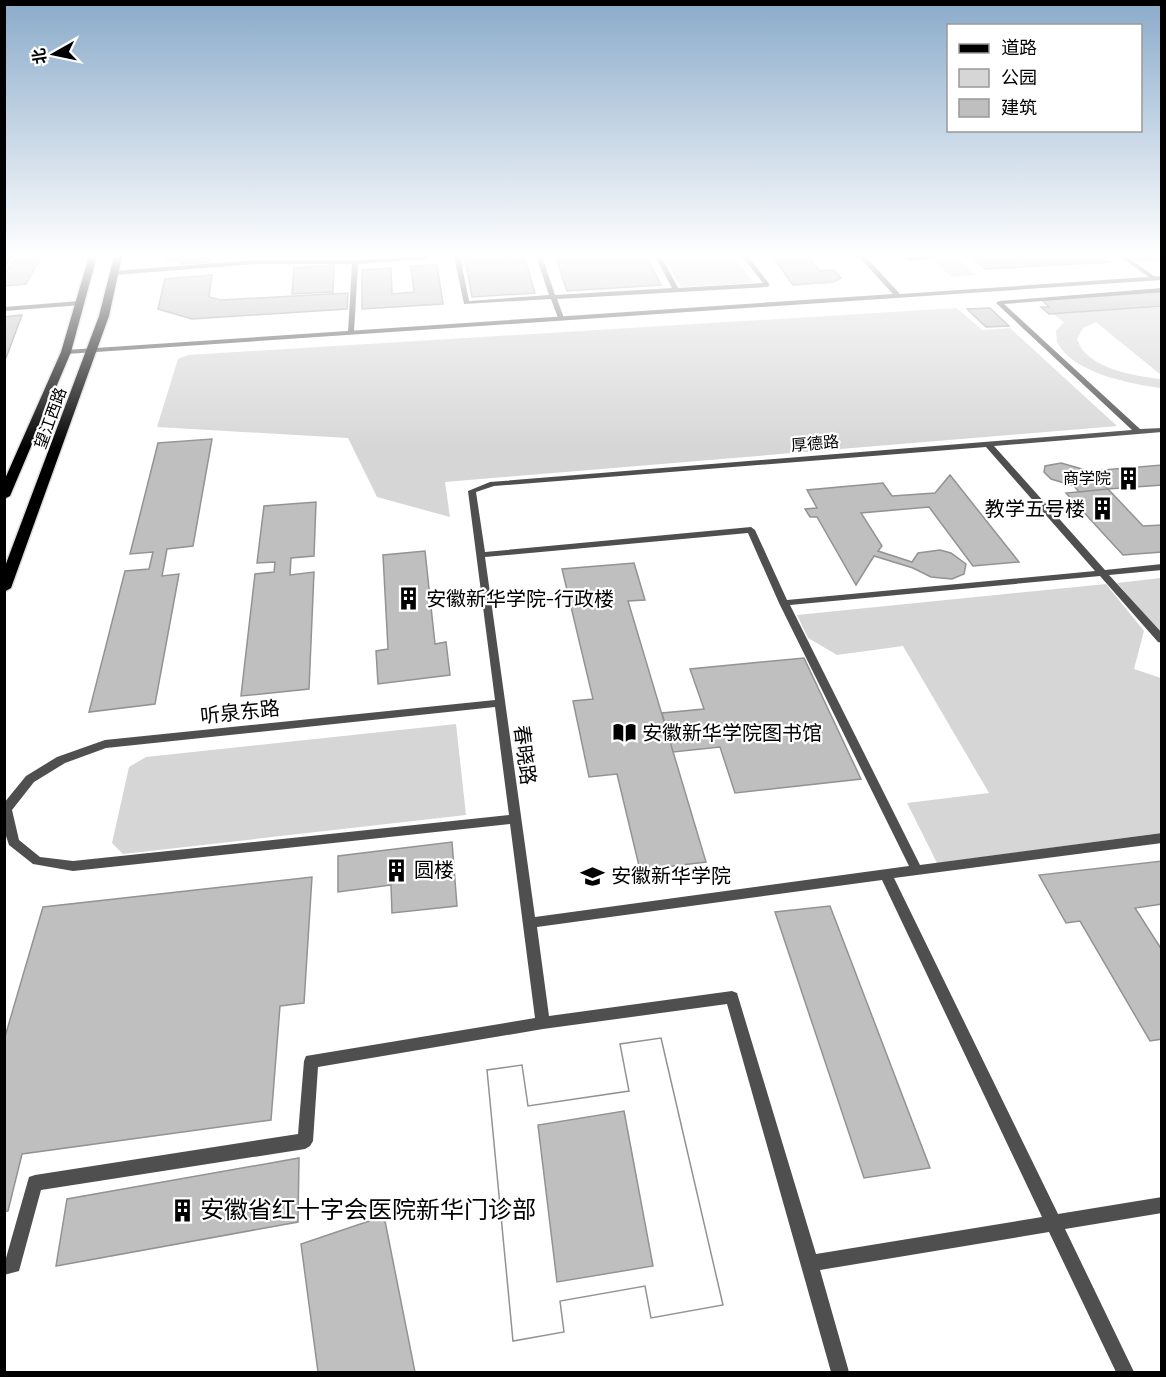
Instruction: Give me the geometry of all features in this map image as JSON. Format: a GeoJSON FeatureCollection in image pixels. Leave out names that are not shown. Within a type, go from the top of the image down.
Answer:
{"type":"FeatureCollection","features":[{"type":"Feature","properties":{"kind":"main road","name":"望江西路"},"geometry":{"type":"LineString","coordinates":[[4,496],[66,352],[74,320]]}},
{"type":"Feature","properties":{"kind":"main road","name":"望江西路"},"geometry":{"type":"LineString","coordinates":[[4,588],[102,320]]}},
{"type":"Feature","properties":{"kind":"street"},"geometry":{"type":"LineString","coordinates":[[66,352],[527,320]]}},
{"type":"Feature","properties":{"kind":"lane"},"geometry":{"type":"LineString","coordinates":[[351,332],[352,320]]}},
{"type":"Feature","properties":{"kind":"lane"},"geometry":{"type":"LineString","coordinates":[[1018,320],[1138,432]]}},
{"type":"Feature","properties":{"kind":"lane","name":"厚德路"},"geometry":{"type":"LineString","coordinates":[[472,491],[493,484],[1161,430]]}},
{"type":"Feature","properties":{"kind":"lane"},"geometry":{"type":"LineString","coordinates":[[988,444],[1161,640]]}},
{"type":"Feature","properties":{"kind":"lane","name":"春晓路"},"geometry":{"type":"LineString","coordinates":[[472,491],[543,1023]]}},
{"type":"Feature","properties":{"kind":"lane"},"geometry":{"type":"LineString","coordinates":[[480,555],[751,530],[784,603],[917,870]]}},
{"type":"Feature","properties":{"kind":"lane"},"geometry":{"type":"LineString","coordinates":[[784,603],[1161,567]]}},
{"type":"Feature","properties":{"kind":"lane","name":"听泉东路"},"geometry":{"type":"LineString","coordinates":[[5,809],[30,779],[61,760],[105,744],[500,703]]}},
{"type":"Feature","properties":{"kind":"lane"},"geometry":{"type":"LineString","coordinates":[[5,809],[13,842],[37,861],[72,866],[515,819]]}},
{"type":"Feature","properties":{"kind":"lane"},"geometry":{"type":"LineString","coordinates":[[529,923],[1161,838]]}},
{"type":"Feature","properties":{"kind":"lane"},"geometry":{"type":"LineString","coordinates":[[886,874],[1125,1372]]}},
{"type":"Feature","properties":{"kind":"lane"},"geometry":{"type":"LineString","coordinates":[[4,1267],[13,1265],[35,1183],[305,1141],[311,1061],[543,1023],[732,997],[840,1372]]}},
{"type":"Feature","properties":{"kind":"lane"},"geometry":{"type":"LineString","coordinates":[[810,1263],[1161,1206]]}},
{"type":"Feature","properties":{"kind":"green space"},"geometry":{"type":"Polygon","coordinates":[[[756,320],[971,320],[982,330],[1010,328],[1117,426],[445,482],[450,517],[377,497],[348,438],[157,427],[178,359],[188,355],[756,320]]]}},
{"type":"Feature","properties":{"kind":"green space"},"geometry":{"type":"Polygon","coordinates":[[[1062,320],[1161,320],[1161,375],[1096,322],[1083,328],[1077,339],[1082,349],[1101,364],[1126,373],[1161,379],[1161,388],[1119,380],[1075,362],[1057,342],[1056,331],[1064,322],[1062,320]]]}},
{"type":"Feature","properties":{"kind":"green space"},"geometry":{"type":"Polygon","coordinates":[[[1161,578],[1161,633],[1117,583],[1161,578]]]}},
{"type":"Feature","properties":{"kind":"green space"},"geometry":{"type":"Polygon","coordinates":[[[1106,584],[1144,631],[1134,669],[1161,678],[1161,833],[937,863],[907,803],[989,793],[903,646],[837,655],[808,638],[797,615],[1106,584]]]}},
{"type":"Feature","properties":{"kind":"green space"},"geometry":{"type":"Polygon","coordinates":[[[456,724],[466,815],[123,854],[112,843],[129,767],[146,757],[456,724]]]}},
{"type":"Feature","properties":{"kind":"building"},"geometry":{"type":"Polygon","coordinates":[[[4,320],[20,320],[6,358],[4,358],[4,320]]]}},
{"type":"Feature","properties":{"kind":"building"},"geometry":{"type":"Polygon","coordinates":[[[979,320],[1003,320],[1009,326],[986,327],[979,320]]]}},
{"type":"Feature","properties":{"kind":"building"},"geometry":{"type":"Polygon","coordinates":[[[212,439],[193,546],[167,549],[162,576],[179,574],[155,704],[89,712],[125,571],[149,569],[153,552],[130,554],[158,443],[212,439]]]}},
{"type":"Feature","properties":{"kind":"building"},"geometry":{"type":"Polygon","coordinates":[[[1061,463],[1089,471],[1108,489],[1079,492],[1074,486],[1051,479],[1044,472],[1045,466],[1061,463]]]}},
{"type":"Feature","properties":{"kind":"building","name":"商学院"},"geometry":{"type":"Polygon","coordinates":[[[1162,465],[1162,485],[1108,489],[1089,471],[1162,465]]]}},
{"type":"Feature","properties":{"kind":"building"},"geometry":{"type":"Polygon","coordinates":[[[950,475],[1019,562],[973,566],[929,507],[861,513],[882,546],[878,551],[912,562],[918,553],[940,550],[951,553],[966,564],[964,574],[952,579],[931,577],[913,568],[874,556],[856,585],[817,517],[810,517],[805,509],[817,508],[807,490],[883,483],[892,496],[935,493],[950,475]]]}},
{"type":"Feature","properties":{"kind":"building","name":"教学五号楼"},"geometry":{"type":"Polygon","coordinates":[[[1108,489],[1143,526],[1162,525],[1162,552],[1123,555],[1066,493],[1108,489]]]}},
{"type":"Feature","properties":{"kind":"building"},"geometry":{"type":"Polygon","coordinates":[[[316,502],[314,556],[291,558],[290,575],[314,572],[309,689],[241,696],[255,574],[274,572],[275,562],[257,563],[264,506],[316,502]]]}},
{"type":"Feature","properties":{"kind":"building","name":"安徽新华学院-行政楼"},"geometry":{"type":"Polygon","coordinates":[[[425,551],[435,644],[446,642],[450,675],[378,684],[376,651],[388,649],[383,555],[425,551]]]}},
{"type":"Feature","properties":{"kind":"building","name":"安徽新华学院图书馆"},"geometry":{"type":"Polygon","coordinates":[[[634,563],[645,600],[628,601],[706,862],[640,870],[617,774],[589,777],[573,701],[593,699],[562,569],[634,563]]]}},
{"type":"Feature","properties":{"kind":"building"},"geometry":{"type":"Polygon","coordinates":[[[804,658],[861,779],[735,793],[720,747],[673,752],[662,713],[704,709],[690,669],[804,658]]]}},
{"type":"Feature","properties":{"kind":"building","name":"圆楼"},"geometry":{"type":"Polygon","coordinates":[[[452,842],[457,906],[392,913],[391,885],[338,892],[338,856],[452,842]]]}},
{"type":"Feature","properties":{"kind":"building"},"geometry":{"type":"Polygon","coordinates":[[[1162,861],[1162,904],[1135,908],[1162,950],[1162,1039],[1150,1041],[1080,921],[1066,923],[1039,875],[1162,861]]]}},
{"type":"Feature","properties":{"kind":"building"},"geometry":{"type":"Polygon","coordinates":[[[312,877],[304,1003],[280,1006],[271,1120],[22,1154],[8,1211],[4,1212],[4,1040],[43,907],[312,877]]]}},
{"type":"Feature","properties":{"kind":"building"},"geometry":{"type":"Polygon","coordinates":[[[830,906],[930,1168],[864,1178],[775,912],[830,906]]]}},
{"type":"Feature","properties":{"kind":"building"},"geometry":{"type":"Polygon","coordinates":[[[661,1038],[723,1305],[651,1318],[645,1286],[560,1301],[564,1332],[513,1341],[487,1070],[522,1065],[528,1106],[629,1091],[620,1044],[661,1038]],[[624,1111],[538,1125],[557,1282],[653,1266],[624,1111]]]}},
{"type":"Feature","properties":{"kind":"building"},"geometry":{"type":"Polygon","coordinates":[[[661,1038],[723,1305],[651,1318],[645,1286],[560,1301],[564,1332],[513,1341],[487,1070],[522,1065],[528,1106],[629,1091],[620,1044],[661,1038]]]}},
{"type":"Feature","properties":{"kind":"building","name":"安徽省红十字会医院新华门诊部"},"geometry":{"type":"Polygon","coordinates":[[[299,1158],[298,1222],[56,1266],[67,1199],[299,1158]]]}},
{"type":"Feature","properties":{"kind":"building"},"geometry":{"type":"Polygon","coordinates":[[[384,1216],[415,1372],[318,1372],[301,1244],[384,1216]]]}},
{"type":"Feature","properties":{"kind":"place","name":"商学院"},"geometry":{"type":"Point","coordinates":[1129,478]}},
{"type":"Feature","properties":{"kind":"place","name":"教学五号楼"},"geometry":{"type":"Point","coordinates":[1103,509]}},
{"type":"Feature","properties":{"kind":"place","name":"安徽新华学院-行政楼"},"geometry":{"type":"Point","coordinates":[408,599]}},
{"type":"Feature","properties":{"kind":"place","name":"安徽新华学院图书馆"},"geometry":{"type":"Point","coordinates":[624,733]}},
{"type":"Feature","properties":{"kind":"place","name":"圆楼"},"geometry":{"type":"Point","coordinates":[396,870]}},
{"type":"Feature","properties":{"kind":"place","name":"安徽新华学院"},"geometry":{"type":"Point","coordinates":[593,876]}},
{"type":"Feature","properties":{"kind":"place","name":"安徽省红十字会医院新华门诊部"},"geometry":{"type":"Point","coordinates":[182,1210]}}]}
